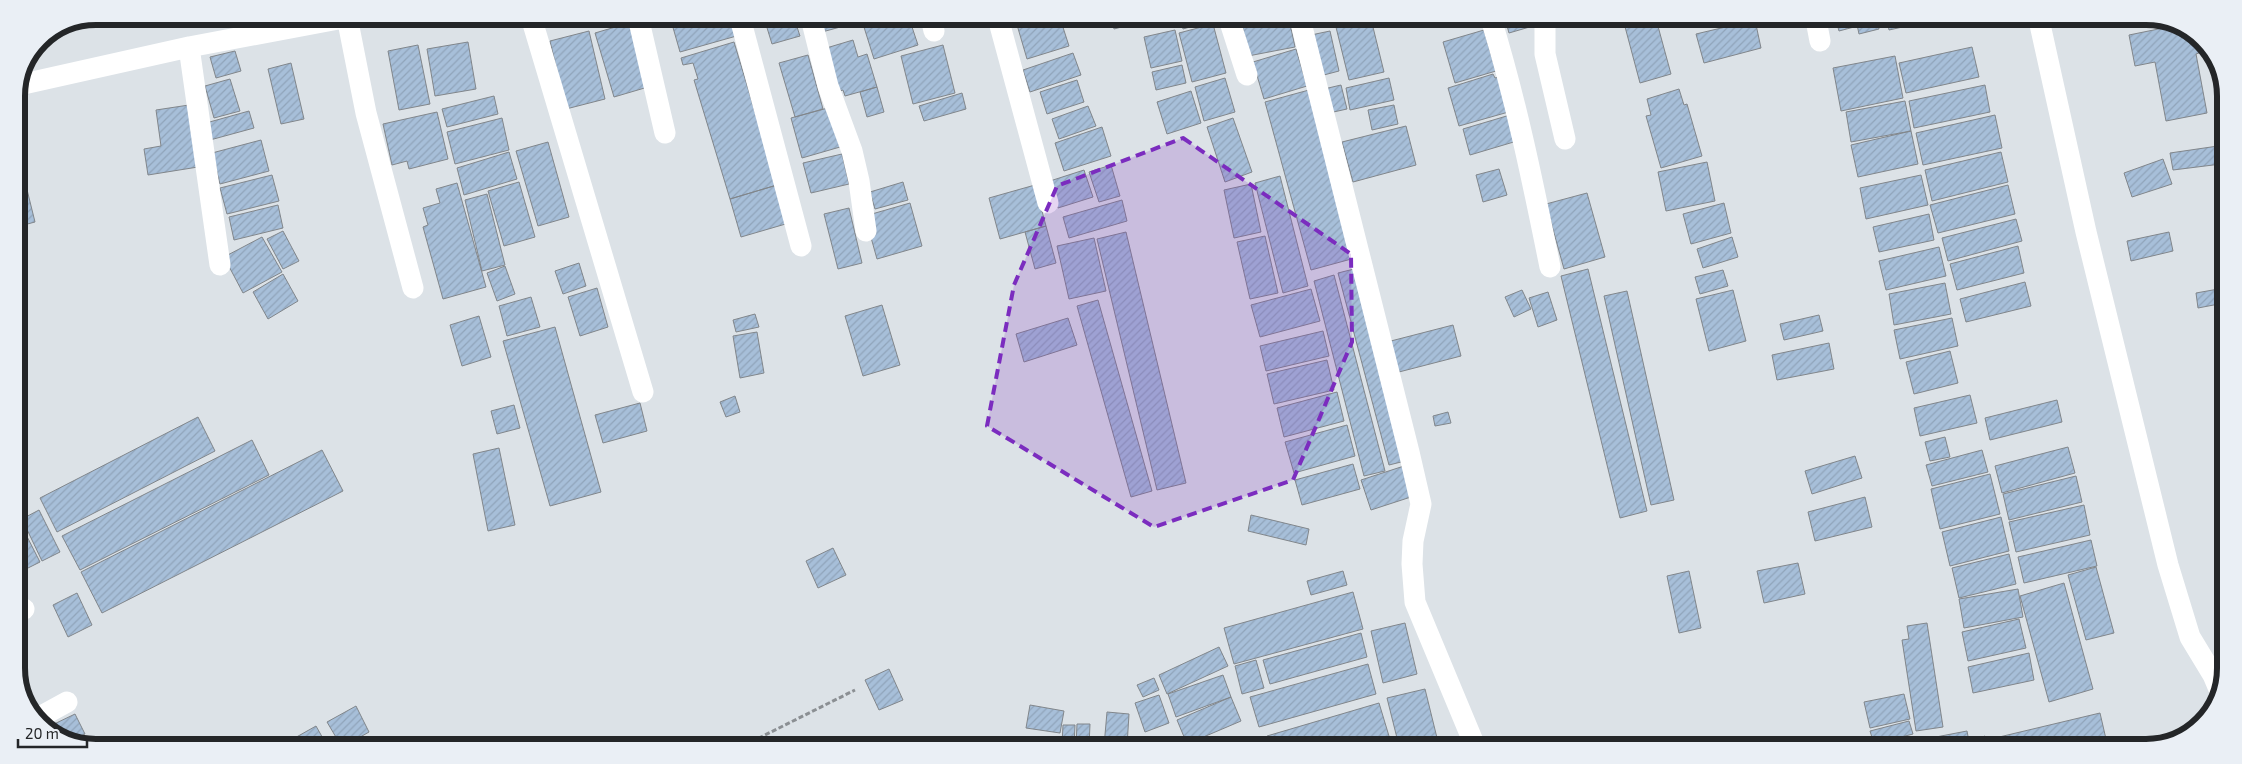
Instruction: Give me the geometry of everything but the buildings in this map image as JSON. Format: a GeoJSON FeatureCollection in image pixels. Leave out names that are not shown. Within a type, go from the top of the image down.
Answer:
{"type":"FeatureCollection","features":[{"type":"Feature","properties":{"kind":"street"},"geometry":{"type":"LineString","coordinates":[[26,83],[189,47],[306,25]]}},
{"type":"Feature","properties":{"kind":"street"},"geometry":{"type":"LineString","coordinates":[[350,25],[366,113],[413,288]]}},
{"type":"Feature","properties":{"kind":"street"},"geometry":{"type":"LineString","coordinates":[[533,25],[643,392]]}},
{"type":"Feature","properties":{"kind":"street"},"geometry":{"type":"LineString","coordinates":[[640,25],[665,133]]}},
{"type":"Feature","properties":{"kind":"street"},"geometry":{"type":"LineString","coordinates":[[742,25],[801,246]]}},
{"type":"Feature","properties":{"kind":"street"},"geometry":{"type":"LineString","coordinates":[[812,25],[828,86],[852,151],[859,181],[866,231]]}},
{"type":"Feature","properties":{"kind":"street"},"geometry":{"type":"LineString","coordinates":[[1000,25],[1048,203]]}},
{"type":"Feature","properties":{"kind":"street"},"geometry":{"type":"LineString","coordinates":[[1232,25],[1247,75]]}},
{"type":"Feature","properties":{"kind":"street"},"geometry":{"type":"LineString","coordinates":[[1302,25],[1410,452],[1420,504],[1412,541],[1415,602],[1472,739]]}},
{"type":"Feature","properties":{"kind":"street"},"geometry":{"type":"LineString","coordinates":[[1493,25],[1505,64],[1529,160],[1550,266]]}},
{"type":"Feature","properties":{"kind":"street"},"geometry":{"type":"LineString","coordinates":[[1545,25],[1544,54],[1566,139]]}},
{"type":"Feature","properties":{"kind":"street"},"geometry":{"type":"LineString","coordinates":[[1817,25],[1820,41]]}},
{"type":"Feature","properties":{"kind":"street"},"geometry":{"type":"LineString","coordinates":[[2040,25],[2086,232],[2168,565],[2190,637],[2216,682]]}},
{"type":"Feature","properties":{"kind":"street"},"geometry":{"type":"LineString","coordinates":[[189,47],[220,266]]}},
{"type":"Feature","properties":{"kind":"street"},"geometry":{"type":"LineString","coordinates":[[43,715],[67,702]]}},
{"type":"Feature","properties":{"kind":"path"},"geometry":{"type":"LineString","coordinates":[[757,739],[855,690]]}},
{"type":"Feature","properties":{"kind":"highlighted area"},"geometry":{"type":"Polygon","coordinates":[[[1183,138],[1351,254],[1352,342],[1293,480],[1154,527],[987,426],[1014,285],[1057,186],[1183,138]]]}}]}
